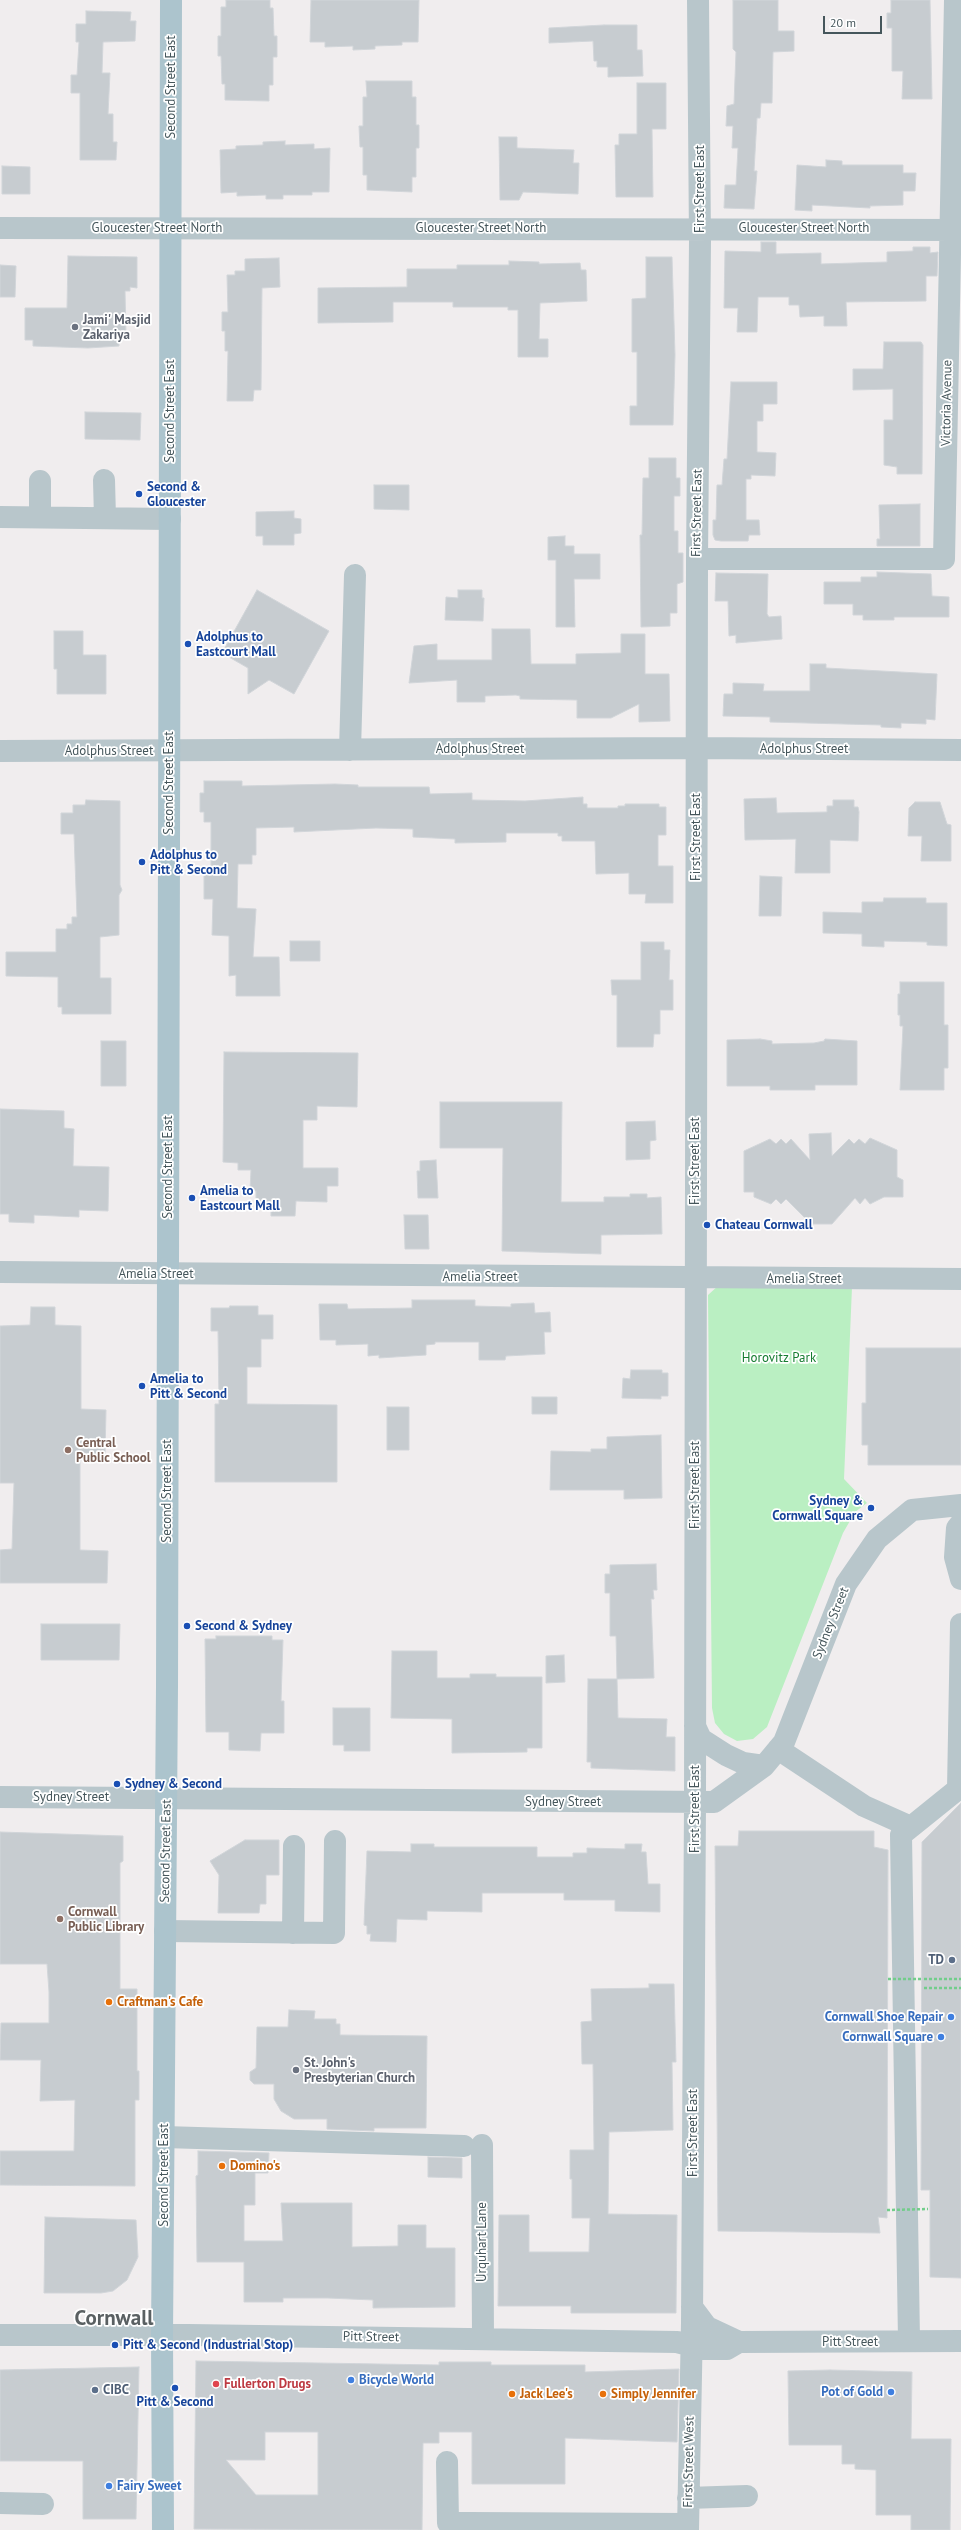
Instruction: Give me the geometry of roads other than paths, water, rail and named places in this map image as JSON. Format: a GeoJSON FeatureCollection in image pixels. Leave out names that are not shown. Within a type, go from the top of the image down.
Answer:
{"type":"FeatureCollection","features":[{"type":"Feature","properties":{"kind":"main road","name":"Second Street East"},"geometry":{"type":"LineString","coordinates":[[163,2530],[162,2335],[166,1797],[171,0]]}},
{"type":"Feature","properties":{"kind":"street","name":"First Street East"},"geometry":{"type":"LineString","coordinates":[[692,2315],[695,1802],[696,748],[700,228],[698,0]]}},
{"type":"Feature","properties":{"kind":"street","name":"Victoria Avenue"},"geometry":{"type":"LineString","coordinates":[[697,559],[944,559],[955,230],[956,0]]}},
{"type":"Feature","properties":{"kind":"street","name":"Gloucester Street North"},"geometry":{"type":"LineString","coordinates":[[0,228],[700,228],[955,230]]}},
{"type":"Feature","properties":{"kind":"street"},"geometry":{"type":"LineString","coordinates":[[40,480],[40,517]]}},
{"type":"Feature","properties":{"kind":"street"},"geometry":{"type":"LineString","coordinates":[[104,480],[105,518]]}},
{"type":"Feature","properties":{"kind":"street"},"geometry":{"type":"LineString","coordinates":[[0,516],[170,519]]}},
{"type":"Feature","properties":{"kind":"street"},"geometry":{"type":"LineString","coordinates":[[350,750],[355,575]]}},
{"type":"Feature","properties":{"kind":"street","name":"Adolphus Street"},"geometry":{"type":"LineString","coordinates":[[0,752],[696,748],[961,750]]}},
{"type":"Feature","properties":{"kind":"street","name":"Amelia Street"},"geometry":{"type":"LineString","coordinates":[[0,1272],[961,1279]]}},
{"type":"Feature","properties":{"kind":"street","name":"Sydney Street"},"geometry":{"type":"LineString","coordinates":[[0,1797],[714,1802],[764,1766],[784,1742],[846,1584],[873,1544],[912,1510],[961,1504]]}},
{"type":"Feature","properties":{"kind":"street"},"geometry":{"type":"LineString","coordinates":[[961,1523],[957,1528],[955,1557],[961,1579]]}},
{"type":"Feature","properties":{"kind":"street"},"geometry":{"type":"LineString","coordinates":[[909,2341],[901,1835],[958,1789],[961,1624]]}},
{"type":"Feature","properties":{"kind":"street"},"geometry":{"type":"LineString","coordinates":[[695,1726],[701,1739],[726,1754],[743,1763],[764,1766]]}},
{"type":"Feature","properties":{"kind":"street"},"geometry":{"type":"LineString","coordinates":[[778,1749],[864,1806],[911,1827]]}},
{"type":"Feature","properties":{"kind":"street"},"geometry":{"type":"LineString","coordinates":[[165,1931],[334,1934],[335,1841]]}},
{"type":"Feature","properties":{"kind":"street"},"geometry":{"type":"LineString","coordinates":[[293,1933],[294,1846]]}},
{"type":"Feature","properties":{"kind":"street","name":"Urquhart Lane"},"geometry":{"type":"LineString","coordinates":[[164,2137],[473,2145],[483,2339]]}},
{"type":"Feature","properties":{"kind":"street","name":"Pitt Street"},"geometry":{"type":"LineString","coordinates":[[692,2315],[707,2326],[739,2342],[961,2341]]}},
{"type":"Feature","properties":{"kind":"street","name":"First Street West"},"geometry":{"type":"LineString","coordinates":[[688,2527],[692,2315]]}},
{"type":"Feature","properties":{"kind":"street","name":"Pitt Street"},"geometry":{"type":"LineString","coordinates":[[0,2335],[162,2335],[677,2342],[704,2349],[726,2350],[739,2342]]}},
{"type":"Feature","properties":{"kind":"street"},"geometry":{"type":"LineString","coordinates":[[447,2462],[448,2523],[468,2526],[688,2527]]}},
{"type":"Feature","properties":{"kind":"street"},"geometry":{"type":"LineString","coordinates":[[688,2498],[746,2496]]}},
{"type":"Feature","properties":{"kind":"street"},"geometry":{"type":"LineString","coordinates":[[0,2503],[43,2504]]}},
{"type":"Feature","properties":{"kind":"place","name":"Jami' Masjid Zakariya"},"geometry":{"type":"Point","coordinates":[75,327]}},
{"type":"Feature","properties":{"kind":"place","name":"Second & Gloucester"},"geometry":{"type":"Point","coordinates":[139,494]}},
{"type":"Feature","properties":{"kind":"place","name":"Adolphus to Eastcourt Mall"},"geometry":{"type":"Point","coordinates":[188,644]}},
{"type":"Feature","properties":{"kind":"place","name":"Adolphus to Pitt & Second"},"geometry":{"type":"Point","coordinates":[142,862]}},
{"type":"Feature","properties":{"kind":"place","name":"Amelia to Eastcourt Mall"},"geometry":{"type":"Point","coordinates":[192,1198]}},
{"type":"Feature","properties":{"kind":"place","name":"Chateau Cornwall"},"geometry":{"type":"Point","coordinates":[707,1225]}},
{"type":"Feature","properties":{"kind":"place","name":"Amelia to Pitt & Second"},"geometry":{"type":"Point","coordinates":[142,1386]}},
{"type":"Feature","properties":{"kind":"place","name":"Central Public School"},"geometry":{"type":"Point","coordinates":[68,1450]}},
{"type":"Feature","properties":{"kind":"place","name":"Sydney & Cornwall Square"},"geometry":{"type":"Point","coordinates":[871,1508]}},
{"type":"Feature","properties":{"kind":"place","name":"Second & Sydney"},"geometry":{"type":"Point","coordinates":[187,1626]}},
{"type":"Feature","properties":{"kind":"place","name":"Sydney & Second"},"geometry":{"type":"Point","coordinates":[117,1784]}},
{"type":"Feature","properties":{"kind":"place","name":"Cornwall Public Library"},"geometry":{"type":"Point","coordinates":[60,1919]}},
{"type":"Feature","properties":{"kind":"place","name":"TD"},"geometry":{"type":"Point","coordinates":[952,1960]}},
{"type":"Feature","properties":{"kind":"place","name":"Craftman's Cafe"},"geometry":{"type":"Point","coordinates":[109,2002]}},
{"type":"Feature","properties":{"kind":"place","name":"Cornwall Shoe Repair"},"geometry":{"type":"Point","coordinates":[951,2017]}},
{"type":"Feature","properties":{"kind":"place","name":"Cornwall Square"},"geometry":{"type":"Point","coordinates":[941,2037]}},
{"type":"Feature","properties":{"kind":"place","name":"St. John's Presbyterian Church"},"geometry":{"type":"Point","coordinates":[296,2070]}},
{"type":"Feature","properties":{"kind":"place","name":"Domino's"},"geometry":{"type":"Point","coordinates":[222,2166]}},
{"type":"Feature","properties":{"kind":"place","name":"Pitt & Second (Industrial Stop)"},"geometry":{"type":"Point","coordinates":[115,2345]}},
{"type":"Feature","properties":{"kind":"place","name":"Bicycle World"},"geometry":{"type":"Point","coordinates":[351,2380]}},
{"type":"Feature","properties":{"kind":"place","name":"Fullerton Drugs"},"geometry":{"type":"Point","coordinates":[216,2384]}},
{"type":"Feature","properties":{"kind":"place","name":"Pitt & Second"},"geometry":{"type":"Point","coordinates":[175,2388]}},
{"type":"Feature","properties":{"kind":"place","name":"CIBC"},"geometry":{"type":"Point","coordinates":[95,2390]}},
{"type":"Feature","properties":{"kind":"place","name":"Pot of Gold"},"geometry":{"type":"Point","coordinates":[891,2392]}},
{"type":"Feature","properties":{"kind":"place","name":"Jack Lee's"},"geometry":{"type":"Point","coordinates":[512,2394]}},
{"type":"Feature","properties":{"kind":"place","name":"Simply Jennifer"},"geometry":{"type":"Point","coordinates":[603,2394]}},
{"type":"Feature","properties":{"kind":"place","name":"Fairy Sweet"},"geometry":{"type":"Point","coordinates":[109,2486]}},
{"type":"Feature","properties":{"kind":"district","name":"Cornwall"},"geometry":{"type":"Point","coordinates":[114,2319]}},
{"type":"Feature","properties":{"kind":"park label","name":"Horovitz Park"},"geometry":{"type":"Point","coordinates":[779,1358]}}]}
